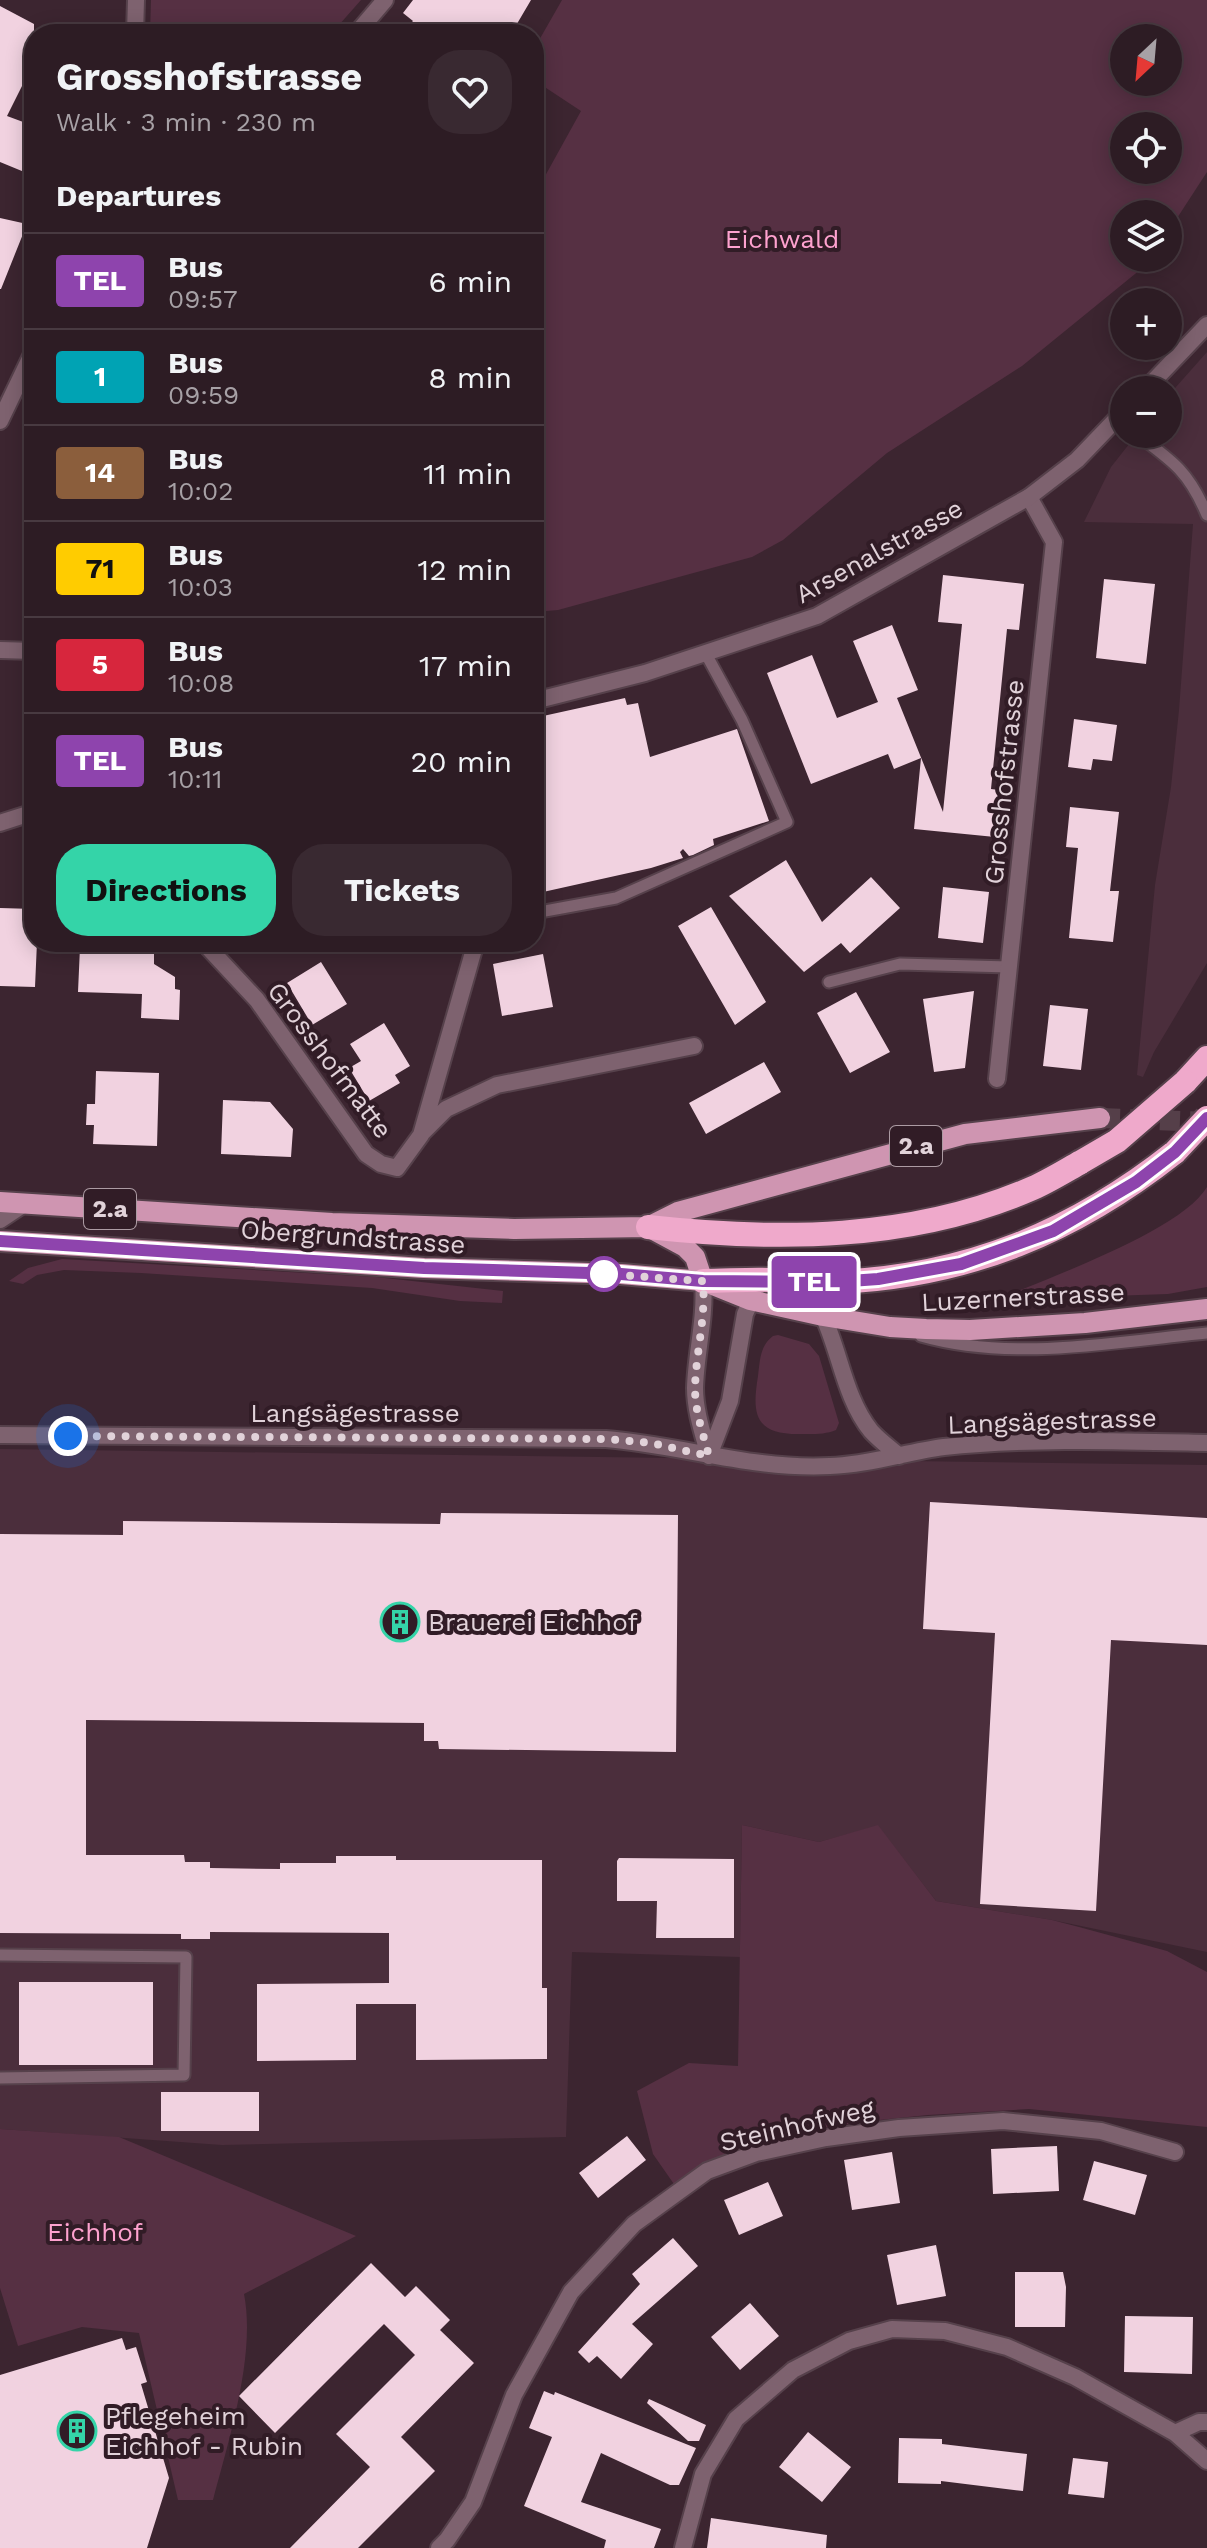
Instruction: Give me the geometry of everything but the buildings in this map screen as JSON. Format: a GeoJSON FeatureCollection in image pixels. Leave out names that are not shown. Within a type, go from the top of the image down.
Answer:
{"type":"FeatureCollection","features":[{"type":"Feature","properties":{"kind":"highway"},"geometry":{"type":"LineString","coordinates":[[648,1227],[718,1234],[805,1236],[886,1228],[983,1207],[1034,1188],[1117,1141],[1185,1082],[1207,1058]]}},
{"type":"Feature","properties":{"kind":"highway"},"geometry":{"type":"LineString","coordinates":[[703,1281],[836,1282],[906,1275],[961,1264],[1053,1231],[1136,1182],[1175,1152],[1207,1118]]}},
{"type":"Feature","properties":{"kind":"main road","name":"2.a"},"geometry":{"type":"LineString","coordinates":[[648,1227],[678,1212],[965,1134],[1100,1118]]}},
{"type":"Feature","properties":{"kind":"main road","name":"Obergrundstrasse"},"geometry":{"type":"LineString","coordinates":[[0,1202],[346,1224],[514,1229],[648,1227]]}},
{"type":"Feature","properties":{"kind":"main road"},"geometry":{"type":"LineString","coordinates":[[648,1227],[666,1234],[685,1247],[695,1257],[703,1281]]}},
{"type":"Feature","properties":{"kind":"main road","name":"Obergrundstrasse"},"geometry":{"type":"LineString","coordinates":[[0,1241],[424,1268],[621,1274],[703,1281]]}},
{"type":"Feature","properties":{"kind":"main road","name":"Luzernerstrasse"},"geometry":{"type":"LineString","coordinates":[[703,1281],[750,1300],[890,1327],[970,1330],[1085,1323],[1207,1309]]}},
{"type":"Feature","properties":{"kind":"street"},"geometry":{"type":"LineString","coordinates":[[135,24],[136,0]]}},
{"type":"Feature","properties":{"kind":"street"},"geometry":{"type":"LineString","coordinates":[[365,24],[385,0]]}},
{"type":"Feature","properties":{"kind":"street"},"geometry":{"type":"LineString","coordinates":[[1158,376],[1207,325]]}},
{"type":"Feature","properties":{"kind":"street"},"geometry":{"type":"LineString","coordinates":[[0,421],[24,371]]}},
{"type":"Feature","properties":{"kind":"street","name":"Arsenalstrasse"},"geometry":{"type":"LineString","coordinates":[[544,698],[645,673],[817,616],[1029,497],[1077,460],[1110,429]]}},
{"type":"Feature","properties":{"kind":"street","name":"Grosshofstrasse"},"geometry":{"type":"LineString","coordinates":[[997,1079],[1054,542],[1029,497]]}},
{"type":"Feature","properties":{"kind":"street"},"geometry":{"type":"LineString","coordinates":[[0,650],[24,651]]}},
{"type":"Feature","properties":{"kind":"street"},"geometry":{"type":"LineString","coordinates":[[0,823],[24,817]]}},
{"type":"Feature","properties":{"kind":"street","name":"Grosshofmatte"},"geometry":{"type":"LineString","coordinates":[[212,952],[257,1000],[366,1154],[381,1164],[397,1168],[421,1135],[446,1109],[497,1085],[694,1046]]}},
{"type":"Feature","properties":{"kind":"street","name":"Grosshofmatte"},"geometry":{"type":"LineString","coordinates":[[421,1135],[473,952]]}},
{"type":"Feature","properties":{"kind":"street"},"geometry":{"type":"LineString","coordinates":[[0,1220],[24,1204]]}},
{"type":"Feature","properties":{"kind":"street"},"geometry":{"type":"LineString","coordinates":[[709,1456],[730,1401],[737,1348],[750,1300],[753,1292],[769,1280]]}},
{"type":"Feature","properties":{"kind":"street"},"geometry":{"type":"LineString","coordinates":[[703,1281],[704,1319],[695,1388],[697,1410],[709,1456]]}},
{"type":"Feature","properties":{"kind":"street"},"geometry":{"type":"LineString","coordinates":[[823,1316],[859,1413],[872,1432],[899,1456]]}},
{"type":"Feature","properties":{"kind":"street","name":"Langsägestrasse"},"geometry":{"type":"LineString","coordinates":[[0,1435],[606,1439],[651,1443],[759,1464],[830,1467],[977,1444],[1207,1443]]}},
{"type":"Feature","properties":{"kind":"street","name":"Steinhofweg"},"geometry":{"type":"LineString","coordinates":[[439,2548],[473,2502],[514,2395],[571,2292],[634,2224],[707,2171],[756,2153],[826,2138],[899,2128],[1003,2121],[1101,2131],[1175,2152]]}},
{"type":"Feature","properties":{"kind":"street"},"geometry":{"type":"LineString","coordinates":[[683,2548],[703,2474],[736,2419],[793,2370],[849,2341],[892,2329],[945,2331],[1007,2347],[1075,2377],[1175,2433],[1207,2461]]}},
{"type":"Feature","properties":{"kind":"street"},"geometry":{"type":"LineString","coordinates":[[1175,2433],[1199,2422],[1207,2422]]}},
{"type":"Feature","properties":{"kind":"lane"},"geometry":{"type":"LineString","coordinates":[[1156,448],[1175,462],[1196,488],[1207,515]]}},
{"type":"Feature","properties":{"kind":"lane"},"geometry":{"type":"LineString","coordinates":[[544,911],[616,898],[787,822],[744,725],[706,654]]}},
{"type":"Feature","properties":{"kind":"lane"},"geometry":{"type":"LineString","coordinates":[[829,982],[900,964],[1009,967]]}},
{"type":"Feature","properties":{"kind":"lane"},"geometry":{"type":"LineString","coordinates":[[890,1327],[953,1345],[989,1348],[1067,1346],[1207,1333]]}},
{"type":"Feature","properties":{"kind":"lane"},"geometry":{"type":"LineString","coordinates":[[0,1955],[186,1957],[184,2075],[0,2078]]}},
{"type":"Feature","properties":{"kind":"shaded area"},"geometry":{"type":"Polygon","coordinates":[[[1207,352],[1207,963],[1154,1052],[1143,1077],[1137,1075],[1155,885],[1171,787],[1179,710],[1193,524],[1084,522],[1111,467],[1126,448],[1182,448],[1182,380],[1207,352]]]}},
{"type":"Feature","properties":{"kind":"shaded area","name":"Brauerei Eichhof"},"geometry":{"type":"Polygon","coordinates":[[[0,1449],[1207,1465],[1207,1952],[1052,1920],[936,1901],[878,1826],[819,1842],[742,1825],[740,1957],[572,1952],[566,2137],[222,2145],[0,2129],[0,1449]]]}},
{"type":"Feature","properties":{"kind":"green space"},"geometry":{"type":"Polygon","coordinates":[[[151,0],[361,0],[340,24],[150,24],[151,0]]]}},
{"type":"Feature","properties":{"kind":"green space","name":"Eichwald"},"geometry":{"type":"Polygon","coordinates":[[[562,0],[1207,0],[1207,172],[1182,210],[1182,200],[1110,200],[1110,272],[1137,272],[1118,288],[1110,288],[1110,294],[1022,366],[887,453],[783,540],[752,557],[544,611],[544,178],[581,111],[544,87],[544,32],[562,0]]]}},
{"type":"Feature","properties":{"kind":"green space"},"geometry":{"type":"Polygon","coordinates":[[[1207,1187],[1207,1287],[1168,1294],[997,1300],[1142,1236],[1193,1204],[1207,1187]]]}},
{"type":"Feature","properties":{"kind":"green space"},"geometry":{"type":"Polygon","coordinates":[[[62,1259],[376,1277],[503,1291],[502,1303],[460,1301],[372,1288],[141,1273],[64,1270],[37,1275],[23,1284],[9,1281],[28,1268],[62,1259]]]}},
{"type":"Feature","properties":{"kind":"green space"},"geometry":{"type":"Polygon","coordinates":[[[778,1335],[809,1344],[819,1356],[839,1423],[836,1430],[817,1434],[783,1433],[772,1430],[759,1419],[756,1389],[760,1359],[765,1344],[778,1335]]]}},
{"type":"Feature","properties":{"kind":"green space"},"geometry":{"type":"Polygon","coordinates":[[[742,1825],[819,1842],[878,1825],[936,1901],[1079,1927],[1167,1951],[1207,1972],[1207,2127],[1029,2109],[860,2122],[796,2132],[736,2154],[676,2187],[653,2154],[637,2091],[689,2063],[738,2066],[742,1825]]]}},
{"type":"Feature","properties":{"kind":"green space","name":"Eichhof"},"geometry":{"type":"Polygon","coordinates":[[[0,2129],[119,2137],[356,2236],[244,2294],[247,2318],[244,2370],[213,2500],[178,2500],[139,2333],[82,2327],[18,2346],[0,2288],[0,2129]]]}},
{"type":"Feature","properties":{"kind":"tunnel"},"geometry":{"type":"LineString","coordinates":[[1100,1118],[1207,1122]]}},
{"type":"Feature","properties":{"kind":"bus line","name":"TEL"},"geometry":{"type":"LineString","coordinates":[[0,1241],[424,1268],[621,1274],[703,1281],[836,1282],[878,1279],[961,1264],[1053,1231],[1136,1182],[1175,1152],[1207,1118]]}},
{"type":"Feature","properties":{"kind":"place","name":"Brauerei Eichhof"},"geometry":{"type":"Point","coordinates":[400,1622]}},
{"type":"Feature","properties":{"kind":"place","name":"Pflegeheim Eichhof - Rubin"},"geometry":{"type":"Point","coordinates":[77,2431]}},
{"type":"Feature","properties":{"kind":"route"},"geometry":{"type":"LineString","coordinates":[[68,1436],[606,1439],[651,1443],[709,1456],[697,1410],[695,1388],[704,1319],[703,1281],[604,1274]]}}]}
